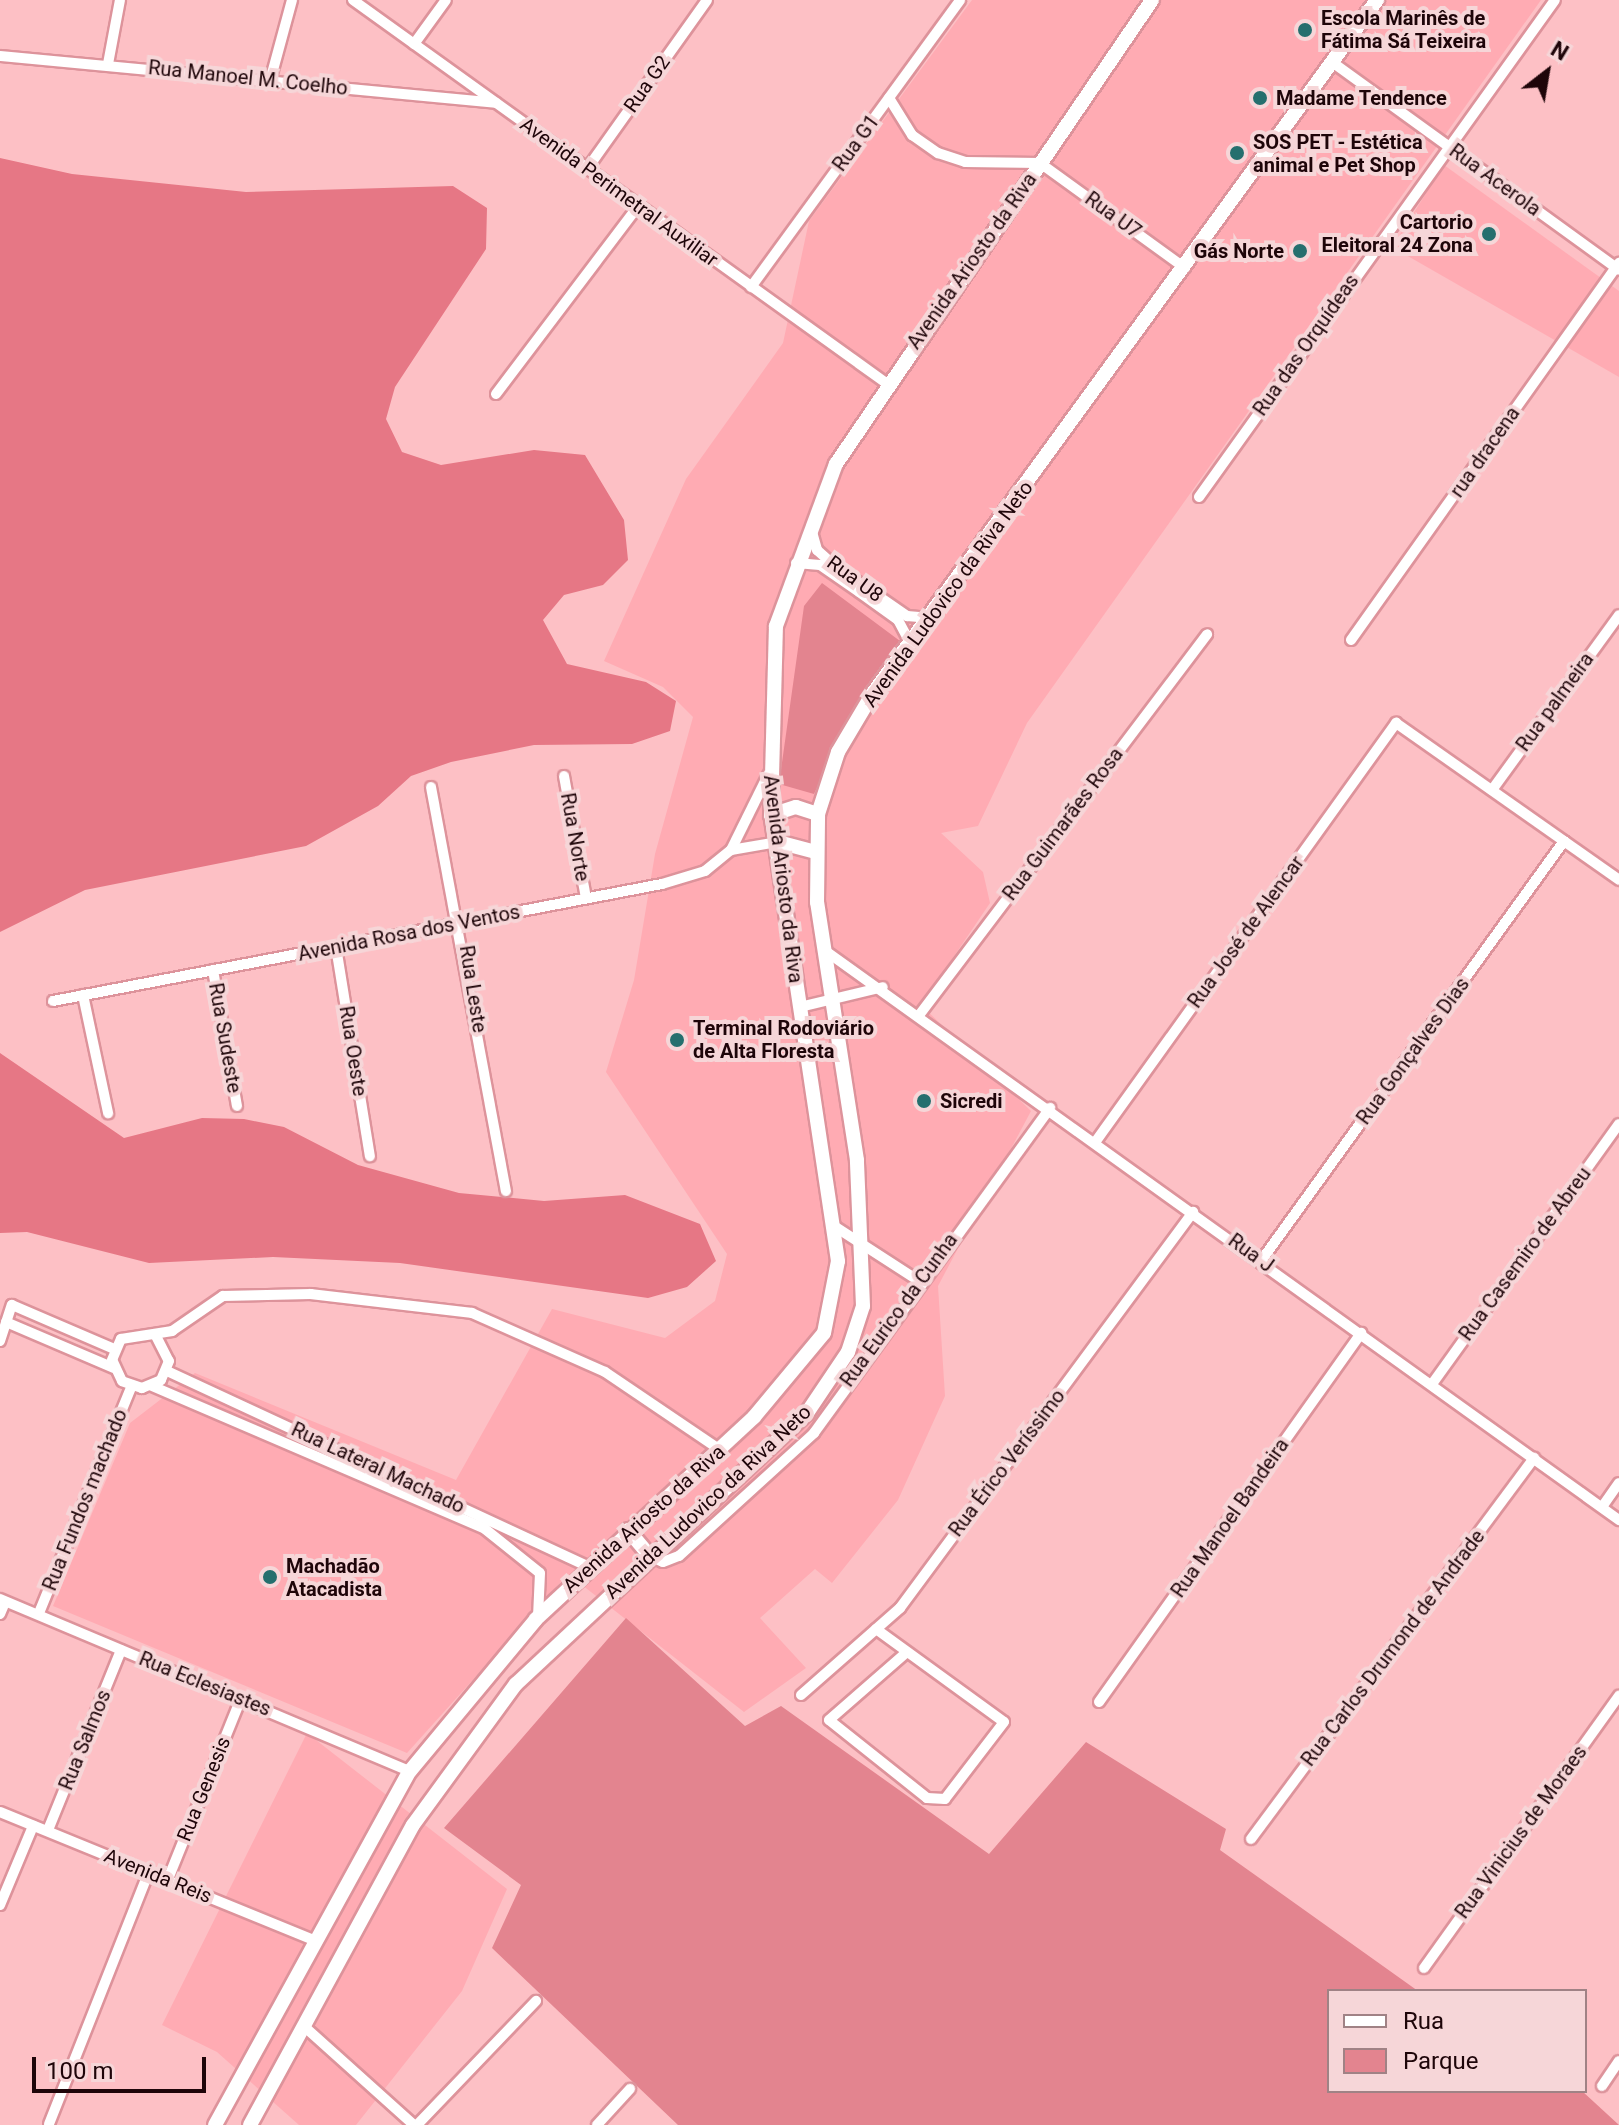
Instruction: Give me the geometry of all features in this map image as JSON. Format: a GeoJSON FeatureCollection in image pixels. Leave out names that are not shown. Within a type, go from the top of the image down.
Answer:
{"type":"FeatureCollection","features":[{"type":"Feature","properties":{"kind":"street"},"geometry":{"type":"LineString","coordinates":[[108,64],[120,0]]}},
{"type":"Feature","properties":{"kind":"street"},"geometry":{"type":"LineString","coordinates":[[270,81],[292,0]]}},
{"type":"Feature","properties":{"kind":"street","name":"Avenida Perimetral Auxiliar"},"geometry":{"type":"LineString","coordinates":[[353,0],[886,383]]}},
{"type":"Feature","properties":{"kind":"street"},"geometry":{"type":"LineString","coordinates":[[414,44],[446,0]]}},
{"type":"Feature","properties":{"kind":"street","name":"Rua G2"},"geometry":{"type":"LineString","coordinates":[[587,169],[707,0]]}},
{"type":"Feature","properties":{"kind":"street","name":"Rua G1"},"geometry":{"type":"LineString","coordinates":[[751,287],[960,0]]}},
{"type":"Feature","properties":{"kind":"street","name":"Avenida Ariosto da Riva"},"geometry":{"type":"LineString","coordinates":[[215,2125],[410,1771],[538,1617],[588,1566],[720,1450],[796,1374],[824,1333],[838,1261],[778,842],[771,815],[768,775],[776,626],[814,514],[886,383],[1152,0]]}},
{"type":"Feature","properties":{"kind":"street","name":"Avenida Ludovico da Riva Neto"},"geometry":{"type":"LineString","coordinates":[[250,2125],[307,2029],[435,1791],[516,1684],[720,1487],[807,1413],[848,1352],[863,1306],[857,1160],[829,997],[816,852],[818,814],[838,752],[910,643],[1377,0]]}},
{"type":"Feature","properties":{"kind":"street","name":"Rua das Orquídeas"},"geometry":{"type":"LineString","coordinates":[[1199,497],[1447,146],[1555,0]]}},
{"type":"Feature","properties":{"kind":"street","name":"Rua Manoel M. Coelho"},"geometry":{"type":"LineString","coordinates":[[0,56],[496,103]]}},
{"type":"Feature","properties":{"kind":"street","name":"Rua Acerola"},"geometry":{"type":"LineString","coordinates":[[1332,62],[1618,267]]}},
{"type":"Feature","properties":{"kind":"street"},"geometry":{"type":"LineString","coordinates":[[889,98],[912,135],[938,153],[965,162],[1040,163]]}},
{"type":"Feature","properties":{"kind":"street","name":"Rua U7"},"geometry":{"type":"LineString","coordinates":[[1040,163],[1185,268]]}},
{"type":"Feature","properties":{"kind":"street"},"geometry":{"type":"LineString","coordinates":[[496,394],[639,205]]}},
{"type":"Feature","properties":{"kind":"street","name":"rua dracena"},"geometry":{"type":"LineString","coordinates":[[1351,640],[1618,267]]}},
{"type":"Feature","properties":{"kind":"street","name":"Rua U8"},"geometry":{"type":"LineString","coordinates":[[814,514],[811,535],[819,560],[907,616],[928,618]]}},
{"type":"Feature","properties":{"kind":"street","name":"Rua U8"},"geometry":{"type":"LineString","coordinates":[[796,563],[819,560]]}},
{"type":"Feature","properties":{"kind":"street","name":"Rua U8"},"geometry":{"type":"LineString","coordinates":[[861,589],[898,620],[910,643]]}},
{"type":"Feature","properties":{"kind":"street","name":"Rua palmeira"},"geometry":{"type":"LineString","coordinates":[[1492,790],[1619,615]]}},
{"type":"Feature","properties":{"kind":"street","name":"Rua Guimarães Rosa"},"geometry":{"type":"LineString","coordinates":[[920,1014],[1207,634]]}},
{"type":"Feature","properties":{"kind":"street","name":"Rua José de Alencar"},"geometry":{"type":"LineString","coordinates":[[1096,1141],[1396,723],[1492,790]]}},
{"type":"Feature","properties":{"kind":"street"},"geometry":{"type":"LineString","coordinates":[[731,850],[768,775]]}},
{"type":"Feature","properties":{"kind":"street","name":"Rua Norte"},"geometry":{"type":"LineString","coordinates":[[564,776],[586,898]]}},
{"type":"Feature","properties":{"kind":"street","name":"Rua Leste"},"geometry":{"type":"LineString","coordinates":[[431,787],[462,923],[506,1191]]}},
{"type":"Feature","properties":{"kind":"street"},"geometry":{"type":"LineString","coordinates":[[1492,790],[1619,880]]}},
{"type":"Feature","properties":{"kind":"street"},"geometry":{"type":"LineString","coordinates":[[756,842],[771,815],[796,807],[818,814]]}},
{"type":"Feature","properties":{"kind":"street","name":"Rua Gonçalves Dias"},"geometry":{"type":"LineString","coordinates":[[1261,1261],[1564,841]]}},
{"type":"Feature","properties":{"kind":"street","name":"Avenida Rosa dos Ventos"},"geometry":{"type":"LineString","coordinates":[[53,1001],[586,898],[705,871],[731,850],[756,842],[778,842]]}},
{"type":"Feature","properties":{"kind":"street"},"geometry":{"type":"LineString","coordinates":[[778,842],[816,852]]}},
{"type":"Feature","properties":{"kind":"street","name":"Rua Oeste"},"geometry":{"type":"LineString","coordinates":[[336,947],[370,1156]]}},
{"type":"Feature","properties":{"kind":"street","name":"Rua J"},"geometry":{"type":"LineString","coordinates":[[827,952],[883,987],[1619,1520]]}},
{"type":"Feature","properties":{"kind":"street","name":"Rua Sudeste"},"geometry":{"type":"LineString","coordinates":[[213,970],[237,1106]]}},
{"type":"Feature","properties":{"kind":"street"},"geometry":{"type":"LineString","coordinates":[[800,1007],[829,997],[883,987]]}},
{"type":"Feature","properties":{"kind":"street"},"geometry":{"type":"LineString","coordinates":[[83,995],[108,1113]]}},
{"type":"Feature","properties":{"kind":"street","name":"Rua Eurico da Cunha"},"geometry":{"type":"LineString","coordinates":[[650,1556],[663,1562],[679,1556],[814,1433],[859,1363],[1050,1108]]}},
{"type":"Feature","properties":{"kind":"street","name":"Rua Casemiro de Abreu"},"geometry":{"type":"LineString","coordinates":[[1432,1384],[1619,1124]]}},
{"type":"Feature","properties":{"kind":"street","name":"Rua Érico Veríssimo"},"geometry":{"type":"LineString","coordinates":[[801,1695],[876,1629],[1193,1212]]}},
{"type":"Feature","properties":{"kind":"street"},"geometry":{"type":"LineString","coordinates":[[834,1226],[861,1239],[919,1281]]}},
{"type":"Feature","properties":{"kind":"street"},"geometry":{"type":"LineString","coordinates":[[114,1368],[114,1349],[132,1332],[156,1336],[223,1296],[311,1294],[472,1313],[605,1372],[720,1450]]}},
{"type":"Feature","properties":{"kind":"street"},"geometry":{"type":"LineString","coordinates":[[0,1341],[12,1305],[114,1349]]}},
{"type":"Feature","properties":{"kind":"street"},"geometry":{"type":"LineString","coordinates":[[6,1322],[114,1368],[131,1387],[152,1386],[485,1529],[540,1573],[538,1617]]}},
{"type":"Feature","properties":{"kind":"street","name":"Rua Manoel Bandeira"},"geometry":{"type":"LineString","coordinates":[[1099,1702],[1361,1333]]}},
{"type":"Feature","properties":{"kind":"street"},"geometry":{"type":"LineString","coordinates":[[152,1386],[167,1371],[168,1351],[156,1336]]}},
{"type":"Feature","properties":{"kind":"street"},"geometry":{"type":"LineString","coordinates":[[848,1352],[859,1363]]}},
{"type":"Feature","properties":{"kind":"street","name":"Rua Lateral Machado"},"geometry":{"type":"LineString","coordinates":[[167,1371],[588,1566]]}},
{"type":"Feature","properties":{"kind":"street","name":"Rua Fundos machado"},"geometry":{"type":"LineString","coordinates":[[39,1613],[131,1387]]}},
{"type":"Feature","properties":{"kind":"street","name":"Rua Carlos Drumond de Andrade"},"geometry":{"type":"LineString","coordinates":[[1251,1839],[1534,1458]]}},
{"type":"Feature","properties":{"kind":"street"},"geometry":{"type":"LineString","coordinates":[[1602,1507],[1619,1483]]}},
{"type":"Feature","properties":{"kind":"street"},"geometry":{"type":"LineString","coordinates":[[720,1487],[739,1503]]}},
{"type":"Feature","properties":{"kind":"street"},"geometry":{"type":"LineString","coordinates":[[628,1530],[650,1556]]}},
{"type":"Feature","properties":{"kind":"street"},"geometry":{"type":"LineString","coordinates":[[0,1614],[3,1600]]}},
{"type":"Feature","properties":{"kind":"street","name":"Rua Eclesiastes"},"geometry":{"type":"LineString","coordinates":[[3,1600],[410,1771]]}},
{"type":"Feature","properties":{"kind":"street"},"geometry":{"type":"LineString","coordinates":[[876,1629],[1004,1722],[945,1799],[927,1798],[829,1720],[907,1652]]}},
{"type":"Feature","properties":{"kind":"street","name":"Rua Salmos"},"geometry":{"type":"LineString","coordinates":[[48,1830],[121,1650]]}},
{"type":"Feature","properties":{"kind":"street","name":"Rua Vinicius de Moraes"},"geometry":{"type":"LineString","coordinates":[[1424,1968],[1619,1696]]}},
{"type":"Feature","properties":{"kind":"street","name":"Rua Genesis"},"geometry":{"type":"LineString","coordinates":[[168,1879],[241,1698]]}},
{"type":"Feature","properties":{"kind":"street","name":"Avenida Reis"},"geometry":{"type":"LineString","coordinates":[[0,1812],[316,1941]]}},
{"type":"Feature","properties":{"kind":"street"},"geometry":{"type":"LineString","coordinates":[[0,1905],[33,1826]]}},
{"type":"Feature","properties":{"kind":"street"},"geometry":{"type":"LineString","coordinates":[[49,2124],[149,1872]]}},
{"type":"Feature","properties":{"kind":"street"},"geometry":{"type":"LineString","coordinates":[[307,2029],[416,2125],[536,2001]]}},
{"type":"Feature","properties":{"kind":"street"},"geometry":{"type":"LineString","coordinates":[[1602,2086],[1619,2061]]}},
{"type":"Feature","properties":{"kind":"street"},"geometry":{"type":"LineString","coordinates":[[597,2125],[630,2089]]}},
{"type":"Feature","properties":{"kind":"shaded area"},"geometry":{"type":"Polygon","coordinates":[[[972,0],[1541,0],[1027,723],[978,826],[941,833],[983,872],[990,903],[921,1005],[1031,1111],[938,1286],[945,1396],[898,1500],[832,1583],[815,1569],[760,1618],[806,1668],[744,1712],[568,1574],[407,1753],[53,1606],[130,1423],[195,1373],[456,1480],[552,1309],[665,1338],[715,1301],[727,1254],[606,1072],[634,980],[655,854],[693,717],[663,687],[604,661],[686,479],[783,343],[809,221],[972,0]]]}},
{"type":"Feature","properties":{"kind":"shaded area"},"geometry":{"type":"Polygon","coordinates":[[[0,158],[72,174],[246,192],[453,186],[487,208],[486,249],[395,387],[386,419],[402,452],[441,465],[534,450],[585,455],[624,520],[628,560],[603,585],[564,595],[543,620],[567,664],[646,682],[676,701],[670,731],[632,744],[534,745],[451,762],[411,776],[378,806],[306,846],[85,890],[0,932],[0,158]]]}},
{"type":"Feature","properties":{"kind":"shaded area"},"geometry":{"type":"Polygon","coordinates":[[[1444,165],[1619,291],[1619,377],[1392,247],[1444,165]]]}},
{"type":"Feature","properties":{"kind":"shaded area"},"geometry":{"type":"Polygon","coordinates":[[[0,1053],[124,1138],[202,1118],[244,1119],[284,1127],[358,1165],[459,1193],[544,1201],[625,1195],[700,1224],[716,1261],[687,1287],[648,1298],[400,1263],[273,1257],[149,1263],[27,1232],[0,1233],[0,1053]]]}},
{"type":"Feature","properties":{"kind":"shaded area"},"geometry":{"type":"Polygon","coordinates":[[[307,1733],[507,1889],[462,1991],[356,2125],[299,2125],[217,2052],[162,2025],[307,1733]]]}},
{"type":"Feature","properties":{"kind":"green space"},"geometry":{"type":"Polygon","coordinates":[[[822,583],[900,641],[865,688],[814,794],[779,784],[804,606],[822,583]]]}},
{"type":"Feature","properties":{"kind":"green space"},"geometry":{"type":"Polygon","coordinates":[[[626,1618],[745,1726],[781,1706],[989,1854],[1086,1742],[1226,1829],[1220,1850],[1415,1989],[1327,1989],[1327,2093],[1584,2093],[1619,2125],[678,2125],[492,1948],[521,1885],[444,1828],[626,1618]]]}},
{"type":"Feature","properties":{"kind":"place","name":"Escola Marinês de Fátima Sá Teixeira"},"geometry":{"type":"Point","coordinates":[1305,30]}},
{"type":"Feature","properties":{"kind":"place","name":"Madame Tendence"},"geometry":{"type":"Point","coordinates":[1260,98]}},
{"type":"Feature","properties":{"kind":"place","name":"SOS PET - Estética animal e Pet Shop"},"geometry":{"type":"Point","coordinates":[1237,153]}},
{"type":"Feature","properties":{"kind":"place","name":"Cartorio Eleitoral 24 Zona"},"geometry":{"type":"Point","coordinates":[1489,234]}},
{"type":"Feature","properties":{"kind":"place","name":"Gás Norte"},"geometry":{"type":"Point","coordinates":[1300,251]}},
{"type":"Feature","properties":{"kind":"place","name":"Terminal Rodoviário de Alta Floresta"},"geometry":{"type":"Point","coordinates":[677,1040]}},
{"type":"Feature","properties":{"kind":"place","name":"Sicredi"},"geometry":{"type":"Point","coordinates":[924,1101]}},
{"type":"Feature","properties":{"kind":"place","name":"Machadão Atacadista"},"geometry":{"type":"Point","coordinates":[270,1577]}}]}
